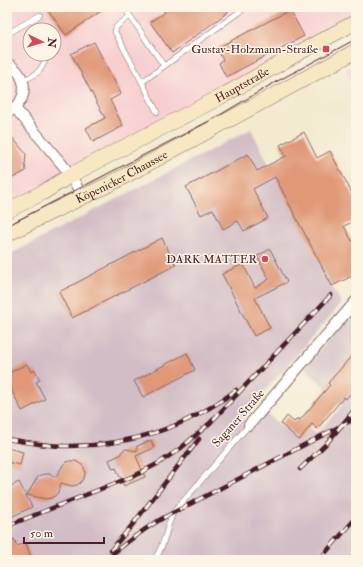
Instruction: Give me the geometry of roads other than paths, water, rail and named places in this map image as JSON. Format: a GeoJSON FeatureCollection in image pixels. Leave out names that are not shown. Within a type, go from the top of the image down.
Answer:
{"type":"FeatureCollection","features":[{"type":"Feature","properties":{"kind":"main road","name":"Hauptstraße"},"geometry":{"type":"LineString","coordinates":[[149,134],[224,95],[356,22]]}},
{"type":"Feature","properties":{"kind":"main road","name":"Hauptstraße"},"geometry":{"type":"LineString","coordinates":[[234,117],[356,50]]}},
{"type":"Feature","properties":{"kind":"main road","name":"Köpenicker Chaussee"},"geometry":{"type":"LineString","coordinates":[[7,234],[110,184],[234,117]]}},
{"type":"Feature","properties":{"kind":"main road","name":"Köpenicker Chaussee"},"geometry":{"type":"LineString","coordinates":[[7,211],[149,134]]}},
{"type":"Feature","properties":{"kind":"street"},"geometry":{"type":"LineString","coordinates":[[7,63],[19,73],[23,80],[24,88],[20,102],[11,110],[71,175],[82,197]]}},
{"type":"Feature","properties":{"kind":"street","name":"Saganer Straße"},"geometry":{"type":"LineString","coordinates":[[249,425],[356,301]]}},
{"type":"Feature","properties":{"kind":"lane"},"geometry":{"type":"LineString","coordinates":[[124,7],[164,66]]}},
{"type":"Feature","properties":{"kind":"lane"},"geometry":{"type":"LineString","coordinates":[[142,82],[246,7]]}},
{"type":"Feature","properties":{"kind":"lane"},"geometry":{"type":"LineString","coordinates":[[7,34],[40,15]]}},
{"type":"Feature","properties":{"kind":"lane"},"geometry":{"type":"LineString","coordinates":[[130,16],[116,26],[115,32],[157,112]]}},
{"type":"Feature","properties":{"kind":"lane"},"geometry":{"type":"LineString","coordinates":[[23,80],[34,76],[41,69],[44,62]]}},
{"type":"Feature","properties":{"kind":"lane","name":"Saganer Straße"},"geometry":{"type":"LineString","coordinates":[[154,560],[162,546],[168,523],[173,513],[249,425]]}},
{"type":"Feature","properties":{"kind":"tram line"},"geometry":{"type":"LineString","coordinates":[[7,226],[215,118],[272,84],[356,39]]}},
{"type":"Feature","properties":{"kind":"railway"},"geometry":{"type":"LineString","coordinates":[[7,526],[136,475],[159,463],[181,448],[210,423],[331,295]]}},
{"type":"Feature","properties":{"kind":"railway"},"geometry":{"type":"LineString","coordinates":[[7,439],[58,446],[111,443],[133,439],[176,425],[197,415],[236,390]]}},
{"type":"Feature","properties":{"kind":"railway"},"geometry":{"type":"LineString","coordinates":[[300,469],[326,444],[356,408]]}},
{"type":"Feature","properties":{"kind":"railway"},"geometry":{"type":"LineString","coordinates":[[105,560],[133,538],[163,518],[356,418]]}},
{"type":"Feature","properties":{"kind":"railway"},"geometry":{"type":"LineString","coordinates":[[111,550],[199,439]]}},
{"type":"Feature","properties":{"kind":"railway"},"geometry":{"type":"LineString","coordinates":[[319,560],[356,518]]}},
{"type":"Feature","properties":{"kind":"place","name":"Gustav-Holzmann-Straße"},"geometry":{"type":"Point","coordinates":[326,49]}},
{"type":"Feature","properties":{"kind":"place","name":"DARK MATTER"},"geometry":{"type":"Point","coordinates":[265,259]}}]}
